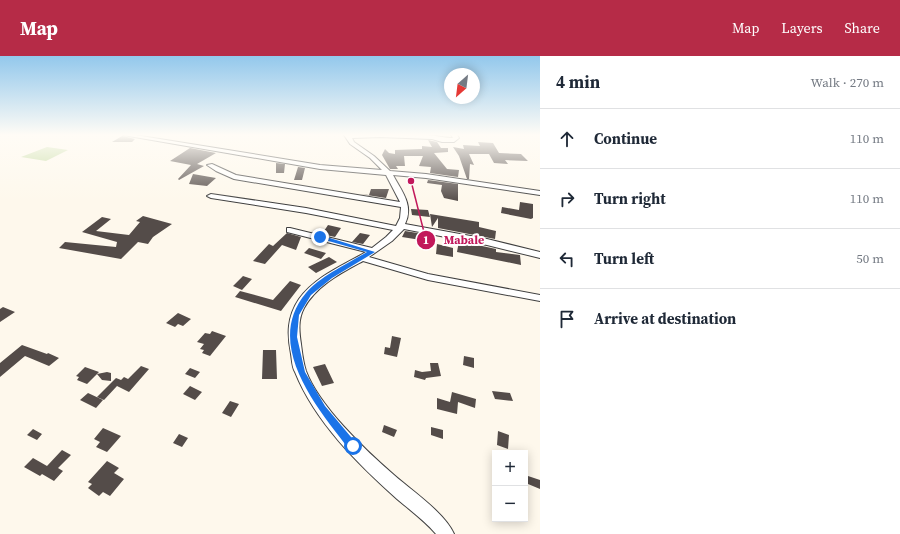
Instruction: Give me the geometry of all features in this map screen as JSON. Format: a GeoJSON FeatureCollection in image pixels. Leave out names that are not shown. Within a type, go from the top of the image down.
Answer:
{"type":"FeatureCollection","features":[{"type":"Feature","properties":{"kind":"street"},"geometry":{"type":"LineString","coordinates":[[256,157],[295,164],[389,174],[426,176],[540,193]]}},
{"type":"Feature","properties":{"kind":"street"},"geometry":{"type":"LineString","coordinates":[[372,157],[389,174],[405,205],[406,210],[401,227],[385,243],[330,276],[308,294],[295,315],[293,337],[301,372],[322,408],[353,446],[441,528],[445,534]]}},
{"type":"Feature","properties":{"kind":"street"},"geometry":{"type":"LineString","coordinates":[[210,165],[234,177],[405,205]]}},
{"type":"Feature","properties":{"kind":"street"},"geometry":{"type":"LineString","coordinates":[[211,196],[487,242],[540,255]]}},
{"type":"Feature","properties":{"kind":"street"},"geometry":{"type":"LineString","coordinates":[[290,230],[349,244],[380,264],[436,278],[540,298]]}},
{"type":"Feature","properties":{"kind":"green space"},"geometry":{"type":"Polygon","coordinates":[[[23,157],[53,157],[46,161],[23,157]]]}},
{"type":"Feature","properties":{"kind":"building"},"geometry":{"type":"Polygon","coordinates":[[[176,157],[209,157],[197,164],[204,166],[179,180],[178,179],[191,165],[170,161],[176,157]]]}},
{"type":"Feature","properties":{"kind":"building"},"geometry":{"type":"Polygon","coordinates":[[[383,157],[404,157],[405,166],[396,166],[398,169],[390,169],[383,157]]]}},
{"type":"Feature","properties":{"kind":"building"},"geometry":{"type":"Polygon","coordinates":[[[422,157],[437,157],[447,169],[459,170],[458,177],[430,173],[431,167],[419,166],[422,157]]]}},
{"type":"Feature","properties":{"kind":"building"},"geometry":{"type":"Polygon","coordinates":[[[459,157],[471,157],[474,165],[470,164],[469,179],[467,179],[459,157]]]}},
{"type":"Feature","properties":{"kind":"building"},"geometry":{"type":"Polygon","coordinates":[[[491,157],[524,157],[528,161],[505,160],[508,164],[494,163],[491,157]]]}},
{"type":"Feature","properties":{"kind":"building"},"geometry":{"type":"Polygon","coordinates":[[[276,163],[285,164],[284,173],[276,173],[276,163]]]}},
{"type":"Feature","properties":{"kind":"building"},"geometry":{"type":"Polygon","coordinates":[[[298,167],[305,168],[302,180],[294,180],[298,167]]]}},
{"type":"Feature","properties":{"kind":"building"},"geometry":{"type":"Polygon","coordinates":[[[193,174],[216,178],[207,186],[189,184],[193,174]]]}},
{"type":"Feature","properties":{"kind":"building"},"geometry":{"type":"Polygon","coordinates":[[[428,180],[458,184],[458,201],[444,198],[441,191],[442,185],[427,183],[428,180]]]}},
{"type":"Feature","properties":{"kind":"building"},"geometry":{"type":"Polygon","coordinates":[[[371,189],[389,189],[386,198],[360,194],[369,195],[371,189]]]}},
{"type":"Feature","properties":{"kind":"building"},"geometry":{"type":"Polygon","coordinates":[[[520,202],[533,204],[533,218],[531,219],[501,213],[502,207],[519,210],[520,202]]]}},
{"type":"Feature","properties":{"kind":"building"},"geometry":{"type":"Polygon","coordinates":[[[411,209],[428,210],[430,217],[412,215],[411,209]]]}},
{"type":"Feature","properties":{"kind":"building"},"geometry":{"type":"Polygon","coordinates":[[[430,214],[479,222],[479,227],[496,231],[495,239],[438,228],[438,218],[432,227],[430,214]]]}},
{"type":"Feature","properties":{"kind":"building"},"geometry":{"type":"Polygon","coordinates":[[[143,216],[172,224],[153,237],[148,244],[138,242],[121,259],[59,248],[65,242],[116,247],[117,242],[82,232],[102,217],[111,219],[96,231],[129,235],[140,222],[136,221],[143,216]]]}},
{"type":"Feature","properties":{"kind":"building"},"geometry":{"type":"Polygon","coordinates":[[[328,225],[341,228],[335,237],[322,234],[328,225]]]}},
{"type":"Feature","properties":{"kind":"building"},"geometry":{"type":"Polygon","coordinates":[[[405,231],[430,235],[427,241],[402,237],[405,231]]]}},
{"type":"Feature","properties":{"kind":"building"},"geometry":{"type":"Polygon","coordinates":[[[287,233],[301,237],[296,250],[282,245],[265,264],[253,261],[269,244],[273,246],[287,233]]]}},
{"type":"Feature","properties":{"kind":"building"},"geometry":{"type":"Polygon","coordinates":[[[360,233],[370,235],[363,244],[352,242],[360,233]]]}},
{"type":"Feature","properties":{"kind":"building"},"geometry":{"type":"Polygon","coordinates":[[[459,241],[496,249],[496,252],[520,255],[521,265],[457,252],[459,241]]]}},
{"type":"Feature","properties":{"kind":"building"},"geometry":{"type":"Polygon","coordinates":[[[437,244],[453,248],[453,257],[436,254],[437,244]]]}},
{"type":"Feature","properties":{"kind":"building"},"geometry":{"type":"Polygon","coordinates":[[[309,248],[326,253],[321,259],[304,253],[309,248]]]}},
{"type":"Feature","properties":{"kind":"building"},"geometry":{"type":"Polygon","coordinates":[[[329,257],[337,262],[316,273],[308,267],[329,257]]]}},
{"type":"Feature","properties":{"kind":"building"},"geometry":{"type":"Polygon","coordinates":[[[243,276],[252,279],[242,290],[233,286],[243,276]]]}},
{"type":"Feature","properties":{"kind":"building"},"geometry":{"type":"Polygon","coordinates":[[[290,281],[301,285],[281,311],[235,297],[240,291],[273,300],[290,281]]]}},
{"type":"Feature","properties":{"kind":"building"},"geometry":{"type":"Polygon","coordinates":[[[3,307],[15,312],[0,322],[0,309],[3,307]]]}},
{"type":"Feature","properties":{"kind":"building"},"geometry":{"type":"Polygon","coordinates":[[[178,313],[191,319],[183,326],[178,324],[175,327],[166,323],[178,313]]]}},
{"type":"Feature","properties":{"kind":"building"},"geometry":{"type":"Polygon","coordinates":[[[212,331],[226,336],[210,356],[202,353],[204,350],[200,349],[204,344],[197,342],[205,333],[210,334],[212,331]]]}},
{"type":"Feature","properties":{"kind":"building"},"geometry":{"type":"Polygon","coordinates":[[[392,336],[401,338],[397,357],[384,354],[385,347],[390,348],[392,336]]]}},
{"type":"Feature","properties":{"kind":"building"},"geometry":{"type":"Polygon","coordinates":[[[22,345],[59,358],[49,366],[25,356],[0,377],[0,363],[22,345]]]}},
{"type":"Feature","properties":{"kind":"building"},"geometry":{"type":"Polygon","coordinates":[[[263,350],[276,350],[277,379],[262,379],[263,350]]]}},
{"type":"Feature","properties":{"kind":"building"},"geometry":{"type":"Polygon","coordinates":[[[464,356],[474,358],[474,368],[463,365],[464,356]]]}},
{"type":"Feature","properties":{"kind":"building"},"geometry":{"type":"Polygon","coordinates":[[[430,363],[438,363],[441,376],[426,378],[425,380],[414,377],[415,370],[422,372],[431,371],[430,363]]]}},
{"type":"Feature","properties":{"kind":"building"},"geometry":{"type":"Polygon","coordinates":[[[325,364],[334,383],[322,386],[313,367],[325,364]]]}},
{"type":"Feature","properties":{"kind":"building"},"geometry":{"type":"Polygon","coordinates":[[[141,366],[149,369],[129,392],[117,386],[104,400],[97,397],[116,378],[121,380],[124,377],[128,379],[141,366]]]}},
{"type":"Feature","properties":{"kind":"building"},"geometry":{"type":"Polygon","coordinates":[[[85,367],[99,372],[87,384],[77,380],[79,377],[76,376],[85,367]]]}},
{"type":"Feature","properties":{"kind":"building"},"geometry":{"type":"Polygon","coordinates":[[[190,368],[200,372],[195,378],[185,374],[190,368]]]}},
{"type":"Feature","properties":{"kind":"building"},"geometry":{"type":"Polygon","coordinates":[[[107,372],[111,373],[111,381],[102,380],[97,374],[107,372]]]}},
{"type":"Feature","properties":{"kind":"building"},"geometry":{"type":"Polygon","coordinates":[[[190,386],[202,392],[195,400],[183,394],[190,386]]]}},
{"type":"Feature","properties":{"kind":"building"},"geometry":{"type":"Polygon","coordinates":[[[492,391],[510,393],[513,401],[495,399],[492,391]]]}},
{"type":"Feature","properties":{"kind":"building"},"geometry":{"type":"Polygon","coordinates":[[[452,392],[476,399],[475,408],[458,402],[457,414],[437,409],[437,398],[450,402],[452,392]]]}},
{"type":"Feature","properties":{"kind":"building"},"geometry":{"type":"Polygon","coordinates":[[[88,393],[103,400],[96,408],[80,400],[88,393]]]}},
{"type":"Feature","properties":{"kind":"building"},"geometry":{"type":"Polygon","coordinates":[[[230,401],[239,404],[231,417],[222,413],[230,401]]]}},
{"type":"Feature","properties":{"kind":"building"},"geometry":{"type":"Polygon","coordinates":[[[384,425],[397,430],[394,437],[382,432],[384,425]]]}},
{"type":"Feature","properties":{"kind":"building"},"geometry":{"type":"Polygon","coordinates":[[[431,427],[443,430],[443,439],[431,435],[431,427]]]}},
{"type":"Feature","properties":{"kind":"building"},"geometry":{"type":"Polygon","coordinates":[[[103,428],[121,436],[107,452],[96,447],[100,442],[94,439],[103,428]]]}},
{"type":"Feature","properties":{"kind":"building"},"geometry":{"type":"Polygon","coordinates":[[[33,429],[42,434],[37,440],[27,435],[33,429]]]}},
{"type":"Feature","properties":{"kind":"building"},"geometry":{"type":"Polygon","coordinates":[[[498,431],[509,435],[508,449],[497,445],[498,431]]]}},
{"type":"Feature","properties":{"kind":"building"},"geometry":{"type":"Polygon","coordinates":[[[179,434],[188,438],[182,447],[173,443],[179,434]]]}},
{"type":"Feature","properties":{"kind":"building"},"geometry":{"type":"Polygon","coordinates":[[[62,450],[71,455],[58,468],[63,471],[54,481],[42,474],[40,476],[24,467],[33,458],[47,466],[62,450]]]}},
{"type":"Feature","properties":{"kind":"building"},"geometry":{"type":"Polygon","coordinates":[[[107,461],[119,468],[114,473],[124,479],[110,496],[103,492],[99,496],[88,488],[92,484],[88,482],[107,461]]]}},
{"type":"Feature","properties":{"kind":"building"},"geometry":{"type":"Polygon","coordinates":[[[528,476],[540,480],[540,489],[528,484],[528,476]]]}},
{"type":"Feature","properties":{"kind":"place","name":"Mabale"},"geometry":{"type":"Point","coordinates":[411,181]}},
{"type":"Feature","properties":{"kind":"route"},"geometry":{"type":"LineString","coordinates":[[320,237],[372,252],[330,276],[308,294],[295,315],[293,337],[301,372],[322,408],[353,446]]}}]}
